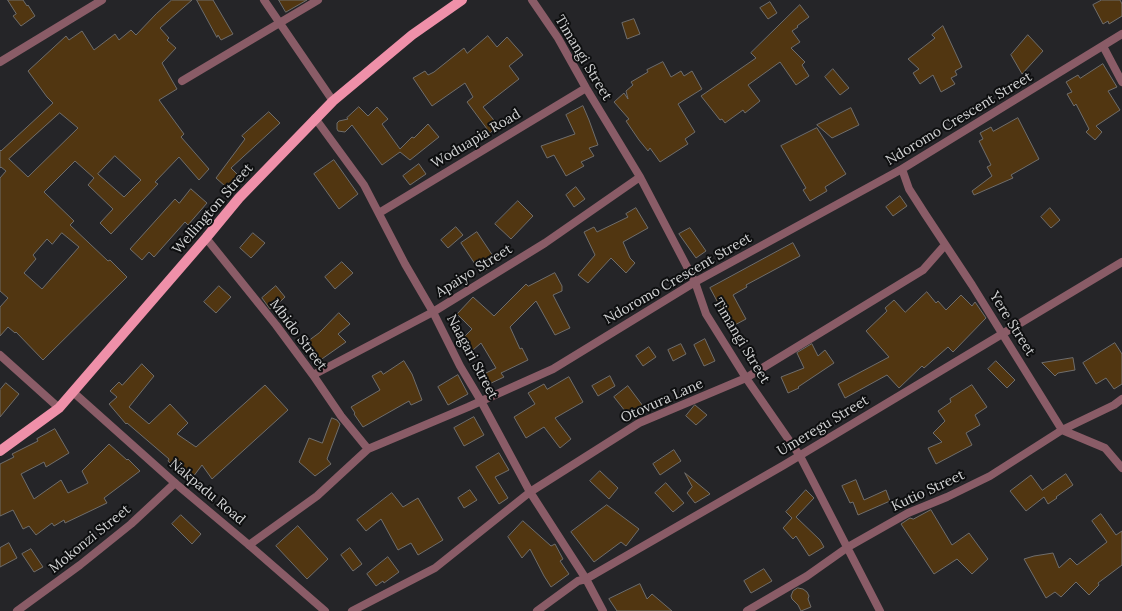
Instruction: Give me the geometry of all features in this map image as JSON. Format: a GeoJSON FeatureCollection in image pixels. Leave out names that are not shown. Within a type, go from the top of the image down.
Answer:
{"type":"FeatureCollection","features":[{"type":"Feature","properties":{"kind":"main road","name":"Wellington Street"},"geometry":{"type":"LineString","coordinates":[[0,451],[59,408],[206,238],[238,198],[315,118],[333,101],[412,35],[462,0]]}},
{"type":"Feature","properties":{"kind":"street"},"geometry":{"type":"LineString","coordinates":[[0,62],[102,0]]}},
{"type":"Feature","properties":{"kind":"street"},"geometry":{"type":"LineString","coordinates":[[264,0],[333,101]]}},
{"type":"Feature","properties":{"kind":"street"},"geometry":{"type":"LineString","coordinates":[[182,81],[318,0]]}},
{"type":"Feature","properties":{"kind":"street","name":"Timangi Street"},"geometry":{"type":"LineString","coordinates":[[532,0],[558,38],[586,88],[640,177],[695,282],[706,314],[746,378],[800,456],[880,611]]}},
{"type":"Feature","properties":{"kind":"street","name":"Ndoromo Crescent Street"},"geometry":{"type":"LineString","coordinates":[[249,545],[317,496],[368,449],[553,369],[695,282],[902,169],[1122,34]]}},
{"type":"Feature","properties":{"kind":"street"},"geometry":{"type":"LineString","coordinates":[[1103,46],[1122,82]]}},
{"type":"Feature","properties":{"kind":"street","name":"Woduapia Road"},"geometry":{"type":"LineString","coordinates":[[379,213],[586,88]]}},
{"type":"Feature","properties":{"kind":"street","name":"Naagari Street"},"geometry":{"type":"LineString","coordinates":[[315,118],[364,185],[405,264],[433,312],[460,366],[481,401],[530,492],[586,579],[603,611]]}},
{"type":"Feature","properties":{"kind":"street","name":"Yere Street"},"geometry":{"type":"LineString","coordinates":[[902,169],[909,189],[1002,333],[1062,430]]}},
{"type":"Feature","properties":{"kind":"street","name":"Apaiyo Street"},"geometry":{"type":"LineString","coordinates":[[313,375],[433,312],[545,243],[640,177]]}},
{"type":"Feature","properties":{"kind":"street","name":"Mbido Street"},"geometry":{"type":"LineString","coordinates":[[206,238],[276,325],[341,416],[368,449]]}},
{"type":"Feature","properties":{"kind":"street","name":"Otovura Lane"},"geometry":{"type":"LineString","coordinates":[[352,611],[435,568],[530,492],[639,423],[746,378],[923,270],[945,246]]}},
{"type":"Feature","properties":{"kind":"street","name":"Umeregu Street"},"geometry":{"type":"LineString","coordinates":[[537,611],[578,581],[586,579],[800,456],[1122,262]]}},
{"type":"Feature","properties":{"kind":"street"},"geometry":{"type":"LineString","coordinates":[[0,356],[59,408]]}},
{"type":"Feature","properties":{"kind":"street","name":"Nakpadu Road"},"geometry":{"type":"LineString","coordinates":[[73,392],[175,483],[325,611]]}},
{"type":"Feature","properties":{"kind":"street","name":"Kutio Street"},"geometry":{"type":"LineString","coordinates":[[747,611],[807,576],[848,547],[908,513],[947,497],[990,476],[1062,430],[1114,405],[1122,399]]}},
{"type":"Feature","properties":{"kind":"street"},"geometry":{"type":"LineString","coordinates":[[1062,430],[1105,448],[1122,468]]}},
{"type":"Feature","properties":{"kind":"street","name":"Mokonzi Street"},"geometry":{"type":"LineString","coordinates":[[17,611],[80,565],[131,524],[175,483]]}},
{"type":"Feature","properties":{"kind":"building"},"geometry":{"type":"Polygon","coordinates":[[[8,0],[23,0],[35,16],[21,26],[13,16],[16,14],[8,0]]]}},
{"type":"Feature","properties":{"kind":"building"},"geometry":{"type":"Polygon","coordinates":[[[172,0],[192,0],[160,28],[169,38],[167,40],[176,48],[162,63],[177,89],[159,100],[184,134],[181,137],[209,169],[199,180],[179,157],[155,182],[158,184],[111,234],[100,223],[113,209],[88,185],[94,178],[75,161],[44,192],[74,221],[70,225],[127,277],[43,360],[16,332],[15,333],[8,327],[0,336],[0,307],[8,298],[0,291],[0,178],[6,171],[1,167],[0,168],[0,150],[1,151],[53,103],[28,71],[66,36],[69,40],[82,31],[94,50],[115,34],[119,40],[131,30],[136,35],[172,0]],[[60,113],[9,159],[28,177],[78,128],[60,113]],[[115,156],[98,174],[124,197],[141,180],[115,156]],[[62,233],[52,244],[47,239],[33,255],[36,259],[24,273],[42,289],[79,247],[62,233]]]}},
{"type":"Feature","properties":{"kind":"building"},"geometry":{"type":"Polygon","coordinates":[[[197,0],[213,0],[233,34],[221,40],[218,35],[217,37],[197,0]]]}},
{"type":"Feature","properties":{"kind":"building"},"geometry":{"type":"Polygon","coordinates":[[[279,0],[307,0],[286,12],[279,0]]]}},
{"type":"Feature","properties":{"kind":"building"},"geometry":{"type":"Polygon","coordinates":[[[1102,0],[1120,0],[1122,4],[1122,16],[1109,24],[1108,21],[1103,24],[1093,5],[1102,0]]]}},
{"type":"Feature","properties":{"kind":"building"},"geometry":{"type":"Polygon","coordinates":[[[770,2],[777,13],[768,19],[760,8],[770,2]]]}},
{"type":"Feature","properties":{"kind":"building"},"geometry":{"type":"Polygon","coordinates":[[[800,5],[809,17],[792,31],[800,42],[791,48],[805,62],[802,65],[809,76],[796,85],[780,62],[748,85],[760,101],[745,113],[743,110],[725,123],[722,119],[720,120],[701,96],[756,58],[751,53],[800,5]]]}},
{"type":"Feature","properties":{"kind":"building"},"geometry":{"type":"Polygon","coordinates":[[[634,19],[640,34],[627,39],[622,23],[634,19]]]}},
{"type":"Feature","properties":{"kind":"building"},"geometry":{"type":"Polygon","coordinates":[[[943,26],[962,67],[955,71],[957,75],[951,78],[955,84],[941,92],[933,75],[920,84],[913,73],[919,69],[908,59],[935,38],[932,35],[943,26]]]}},
{"type":"Feature","properties":{"kind":"building"},"geometry":{"type":"Polygon","coordinates":[[[1028,35],[1043,51],[1022,74],[1011,55],[1028,35]]]}},
{"type":"Feature","properties":{"kind":"building"},"geometry":{"type":"Polygon","coordinates":[[[488,36],[497,47],[507,37],[523,55],[509,66],[519,79],[483,107],[498,125],[490,133],[467,102],[473,97],[465,83],[432,106],[413,78],[425,71],[428,75],[434,72],[464,48],[467,53],[488,36]]]}},
{"type":"Feature","properties":{"kind":"building"},"geometry":{"type":"Polygon","coordinates":[[[663,62],[671,77],[681,71],[684,76],[692,71],[702,89],[678,104],[695,132],[685,139],[688,144],[660,162],[650,148],[648,151],[639,140],[626,121],[629,119],[614,102],[624,93],[628,99],[626,91],[633,85],[631,82],[648,72],[647,70],[663,62]]]}},
{"type":"Feature","properties":{"kind":"building"},"geometry":{"type":"Polygon","coordinates":[[[1103,64],[1117,87],[1108,91],[1120,110],[1096,126],[1102,132],[1095,140],[1086,132],[1089,129],[1076,104],[1074,106],[1067,94],[1072,92],[1066,82],[1078,75],[1080,78],[1103,64]]]}},
{"type":"Feature","properties":{"kind":"building"},"geometry":{"type":"Polygon","coordinates":[[[833,69],[849,88],[840,95],[825,77],[833,69]]]}},
{"type":"Feature","properties":{"kind":"building"},"geometry":{"type":"Polygon","coordinates":[[[583,106],[598,145],[589,148],[594,156],[581,162],[584,166],[566,176],[554,155],[547,158],[541,146],[575,134],[566,115],[583,106]]]}},
{"type":"Feature","properties":{"kind":"building"},"geometry":{"type":"Polygon","coordinates":[[[359,107],[368,116],[377,107],[388,119],[382,124],[400,149],[428,124],[439,137],[410,160],[400,152],[382,165],[352,125],[345,132],[338,131],[337,129],[337,123],[339,121],[348,119],[347,118],[359,107]]]}},
{"type":"Feature","properties":{"kind":"building"},"geometry":{"type":"Polygon","coordinates":[[[851,108],[859,125],[832,138],[817,125],[851,108]]]}},
{"type":"Feature","properties":{"kind":"building"},"geometry":{"type":"Polygon","coordinates":[[[269,112],[280,123],[231,168],[238,175],[226,187],[216,178],[245,139],[242,136],[269,112]]]}},
{"type":"Feature","properties":{"kind":"building"},"geometry":{"type":"Polygon","coordinates":[[[1018,118],[1039,159],[1011,175],[1013,178],[974,195],[972,191],[992,176],[987,167],[991,165],[979,141],[983,139],[980,133],[991,127],[993,131],[1018,118]]]}},
{"type":"Feature","properties":{"kind":"building"},"geometry":{"type":"Polygon","coordinates":[[[817,128],[846,174],[825,187],[827,191],[810,201],[803,190],[806,188],[781,146],[817,128]]]}},
{"type":"Feature","properties":{"kind":"building"},"geometry":{"type":"Polygon","coordinates":[[[334,160],[358,194],[339,209],[314,174],[334,160]]]}},
{"type":"Feature","properties":{"kind":"building"},"geometry":{"type":"Polygon","coordinates":[[[419,164],[426,174],[410,185],[403,176],[419,164]]]}},
{"type":"Feature","properties":{"kind":"building"},"geometry":{"type":"Polygon","coordinates":[[[576,187],[585,199],[574,207],[566,195],[576,187]]]}},
{"type":"Feature","properties":{"kind":"building"},"geometry":{"type":"Polygon","coordinates":[[[191,189],[207,203],[188,225],[185,222],[154,257],[149,252],[142,260],[130,249],[175,199],[179,203],[191,189]]]}},
{"type":"Feature","properties":{"kind":"building"},"geometry":{"type":"Polygon","coordinates":[[[900,196],[907,206],[893,216],[886,207],[900,196]]]}},
{"type":"Feature","properties":{"kind":"building"},"geometry":{"type":"Polygon","coordinates":[[[518,201],[533,216],[511,239],[495,224],[518,201]]]}},
{"type":"Feature","properties":{"kind":"building"},"geometry":{"type":"Polygon","coordinates":[[[636,208],[648,228],[623,242],[630,258],[635,263],[626,273],[611,258],[588,283],[578,275],[595,255],[584,232],[594,227],[597,232],[628,217],[626,214],[636,208]]]}},
{"type":"Feature","properties":{"kind":"building"},"geometry":{"type":"Polygon","coordinates":[[[1050,208],[1060,220],[1051,228],[1041,217],[1050,208]]]}},
{"type":"Feature","properties":{"kind":"building"},"geometry":{"type":"Polygon","coordinates":[[[456,227],[463,235],[448,248],[441,240],[456,227]]]}},
{"type":"Feature","properties":{"kind":"building"},"geometry":{"type":"Polygon","coordinates":[[[690,228],[706,251],[696,258],[679,234],[690,228]]]}},
{"type":"Feature","properties":{"kind":"building"},"geometry":{"type":"Polygon","coordinates":[[[477,232],[497,262],[481,273],[461,243],[477,232]]]}},
{"type":"Feature","properties":{"kind":"building"},"geometry":{"type":"Polygon","coordinates":[[[253,233],[265,243],[251,258],[240,248],[253,233]]]}},
{"type":"Feature","properties":{"kind":"building"},"geometry":{"type":"Polygon","coordinates":[[[793,243],[800,256],[746,285],[747,287],[733,295],[746,319],[731,327],[710,288],[793,243]]]}},
{"type":"Feature","properties":{"kind":"building"},"geometry":{"type":"Polygon","coordinates":[[[342,262],[353,273],[335,289],[325,277],[342,262]]]}},
{"type":"Feature","properties":{"kind":"building"},"geometry":{"type":"Polygon","coordinates":[[[555,273],[562,286],[562,291],[553,295],[570,328],[555,335],[536,301],[510,327],[520,349],[522,348],[528,360],[501,373],[504,377],[487,385],[482,375],[496,368],[481,343],[473,350],[462,339],[472,329],[457,314],[473,297],[494,316],[526,284],[528,286],[555,273]]]}},
{"type":"Feature","properties":{"kind":"building"},"geometry":{"type":"Polygon","coordinates":[[[219,286],[231,297],[216,313],[204,302],[219,286]]]}},
{"type":"Feature","properties":{"kind":"building"},"geometry":{"type":"Polygon","coordinates":[[[276,286],[285,297],[275,307],[274,306],[270,309],[262,298],[276,286]]]}},
{"type":"Feature","properties":{"kind":"building"},"geometry":{"type":"Polygon","coordinates":[[[927,292],[936,303],[938,301],[946,310],[961,295],[972,306],[975,302],[986,318],[953,352],[948,347],[924,368],[922,366],[899,388],[887,375],[845,398],[838,384],[889,357],[866,331],[887,311],[885,308],[894,300],[905,312],[927,292]]]}},
{"type":"Feature","properties":{"kind":"building"},"geometry":{"type":"Polygon","coordinates":[[[339,313],[350,324],[338,334],[346,342],[319,361],[309,347],[311,345],[308,341],[319,333],[339,313]]]}},
{"type":"Feature","properties":{"kind":"building"},"geometry":{"type":"Polygon","coordinates":[[[705,339],[715,361],[704,366],[694,345],[705,339]]]}},
{"type":"Feature","properties":{"kind":"building"},"geometry":{"type":"Polygon","coordinates":[[[1115,343],[1122,354],[1122,384],[1114,389],[1106,378],[1096,384],[1083,363],[1115,343]]]}},
{"type":"Feature","properties":{"kind":"building"},"geometry":{"type":"Polygon","coordinates":[[[681,344],[686,354],[673,361],[668,350],[681,344]]]}},
{"type":"Feature","properties":{"kind":"building"},"geometry":{"type":"Polygon","coordinates":[[[812,344],[818,356],[825,350],[834,363],[798,387],[799,388],[788,393],[781,377],[804,368],[797,353],[812,344]]]}},
{"type":"Feature","properties":{"kind":"building"},"geometry":{"type":"Polygon","coordinates":[[[649,347],[656,357],[643,366],[636,356],[649,347]]]}},
{"type":"Feature","properties":{"kind":"building"},"geometry":{"type":"Polygon","coordinates":[[[1073,358],[1075,370],[1058,373],[1055,376],[1042,363],[1073,358]]]}},
{"type":"Feature","properties":{"kind":"building"},"geometry":{"type":"Polygon","coordinates":[[[404,361],[412,374],[422,400],[411,405],[409,401],[363,427],[351,407],[380,390],[372,376],[381,371],[383,374],[404,361]]]}},
{"type":"Feature","properties":{"kind":"building"},"geometry":{"type":"Polygon","coordinates":[[[996,361],[1015,380],[1007,388],[988,369],[996,361]]]}},
{"type":"Feature","properties":{"kind":"building"},"geometry":{"type":"Polygon","coordinates":[[[142,364],[154,376],[129,407],[149,424],[170,404],[188,423],[177,434],[196,447],[265,385],[288,410],[212,479],[202,465],[190,481],[168,461],[169,459],[127,423],[126,424],[109,404],[117,397],[110,391],[119,382],[122,385],[142,364]]]}},
{"type":"Feature","properties":{"kind":"building"},"geometry":{"type":"Polygon","coordinates":[[[458,375],[468,394],[448,405],[438,387],[458,375]]]}},
{"type":"Feature","properties":{"kind":"building"},"geometry":{"type":"Polygon","coordinates":[[[610,376],[615,386],[598,396],[592,386],[610,376]]]}},
{"type":"Feature","properties":{"kind":"building"},"geometry":{"type":"Polygon","coordinates":[[[569,377],[583,402],[555,418],[571,439],[560,448],[544,427],[526,438],[514,417],[535,404],[528,393],[544,384],[547,389],[569,377]]]}},
{"type":"Feature","properties":{"kind":"building"},"geometry":{"type":"Polygon","coordinates":[[[6,383],[19,394],[0,417],[0,390],[6,383]]]}},
{"type":"Feature","properties":{"kind":"building"},"geometry":{"type":"Polygon","coordinates":[[[972,385],[987,407],[975,415],[980,425],[966,433],[972,445],[936,464],[928,448],[942,442],[933,433],[945,421],[938,411],[951,402],[950,399],[972,385]]]}},
{"type":"Feature","properties":{"kind":"building"},"geometry":{"type":"Polygon","coordinates":[[[628,386],[643,406],[629,416],[614,397],[628,386]]]}},
{"type":"Feature","properties":{"kind":"building"},"geometry":{"type":"Polygon","coordinates":[[[695,405],[707,415],[696,425],[686,416],[695,405]]]}},
{"type":"Feature","properties":{"kind":"building"},"geometry":{"type":"Polygon","coordinates":[[[474,417],[484,435],[464,446],[454,428],[474,417]]]}},
{"type":"Feature","properties":{"kind":"building"},"geometry":{"type":"Polygon","coordinates":[[[332,418],[337,420],[340,424],[327,459],[331,464],[315,476],[299,462],[309,438],[322,443],[332,418]]]}},
{"type":"Feature","properties":{"kind":"building"},"geometry":{"type":"Polygon","coordinates":[[[55,429],[69,453],[46,467],[44,462],[21,474],[34,499],[61,480],[68,493],[88,483],[82,471],[109,444],[140,471],[104,498],[107,503],[65,523],[64,520],[54,526],[52,523],[36,535],[29,526],[23,529],[13,510],[0,516],[0,464],[14,457],[12,454],[38,441],[37,439],[55,429]]]}},
{"type":"Feature","properties":{"kind":"building"},"geometry":{"type":"Polygon","coordinates":[[[674,450],[681,461],[660,475],[653,464],[674,450]]]}},
{"type":"Feature","properties":{"kind":"building"},"geometry":{"type":"Polygon","coordinates":[[[499,453],[509,470],[495,477],[508,498],[499,504],[476,467],[499,453]]]}},
{"type":"Feature","properties":{"kind":"building"},"geometry":{"type":"Polygon","coordinates":[[[600,471],[618,488],[609,499],[590,481],[600,471]]]}},
{"type":"Feature","properties":{"kind":"building"},"geometry":{"type":"Polygon","coordinates":[[[685,473],[710,494],[695,503],[687,493],[692,487],[685,473]]]}},
{"type":"Feature","properties":{"kind":"building"},"geometry":{"type":"Polygon","coordinates":[[[1066,474],[1073,485],[1048,504],[1044,497],[1026,511],[1010,491],[1031,475],[1042,490],[1066,474]]]}},
{"type":"Feature","properties":{"kind":"building"},"geometry":{"type":"Polygon","coordinates":[[[856,480],[864,500],[886,490],[890,501],[858,515],[853,502],[850,503],[842,486],[856,480]]]}},
{"type":"Feature","properties":{"kind":"building"},"geometry":{"type":"Polygon","coordinates":[[[666,483],[684,503],[673,512],[655,493],[666,483]]]}},
{"type":"Feature","properties":{"kind":"building"},"geometry":{"type":"Polygon","coordinates":[[[470,490],[477,500],[464,508],[458,498],[470,490]]]}},
{"type":"Feature","properties":{"kind":"building"},"geometry":{"type":"Polygon","coordinates":[[[806,490],[814,498],[796,517],[820,540],[824,547],[809,556],[796,536],[793,539],[783,528],[792,518],[786,512],[806,490]]]}},
{"type":"Feature","properties":{"kind":"building"},"geometry":{"type":"Polygon","coordinates":[[[392,493],[403,507],[418,498],[443,540],[418,555],[411,543],[398,550],[381,519],[366,531],[357,520],[392,493]]]}},
{"type":"Feature","properties":{"kind":"building"},"geometry":{"type":"Polygon","coordinates":[[[607,505],[639,529],[626,546],[621,542],[594,562],[571,532],[607,505]]]}},
{"type":"Feature","properties":{"kind":"building"},"geometry":{"type":"Polygon","coordinates":[[[931,510],[952,545],[969,533],[988,559],[972,574],[957,559],[934,574],[901,524],[910,518],[913,519],[931,510]]]}},
{"type":"Feature","properties":{"kind":"building"},"geometry":{"type":"Polygon","coordinates":[[[1101,514],[1116,535],[1122,531],[1122,565],[1098,583],[1099,585],[1089,595],[1076,582],[1061,597],[1055,592],[1046,598],[1024,559],[1053,553],[1059,568],[1070,558],[1077,565],[1107,542],[1092,521],[1101,514]]]}},
{"type":"Feature","properties":{"kind":"building"},"geometry":{"type":"Polygon","coordinates":[[[181,515],[201,534],[192,544],[172,524],[181,515]]]}},
{"type":"Feature","properties":{"kind":"building"},"geometry":{"type":"Polygon","coordinates":[[[523,521],[551,546],[555,544],[563,559],[560,561],[569,574],[551,587],[530,549],[522,558],[508,537],[523,521]]]}},
{"type":"Feature","properties":{"kind":"building"},"geometry":{"type":"Polygon","coordinates":[[[298,526],[328,559],[307,579],[276,546],[298,526]]]}},
{"type":"Feature","properties":{"kind":"building"},"geometry":{"type":"Polygon","coordinates":[[[9,543],[17,558],[0,567],[0,548],[9,543]]]}},
{"type":"Feature","properties":{"kind":"building"},"geometry":{"type":"Polygon","coordinates":[[[350,548],[362,564],[353,571],[341,555],[350,548]]]}},
{"type":"Feature","properties":{"kind":"building"},"geometry":{"type":"Polygon","coordinates":[[[31,549],[43,567],[34,572],[22,554],[31,549]]]}},
{"type":"Feature","properties":{"kind":"building"},"geometry":{"type":"Polygon","coordinates":[[[388,557],[399,572],[384,583],[383,581],[376,586],[367,574],[388,557]]]}},
{"type":"Feature","properties":{"kind":"building"},"geometry":{"type":"Polygon","coordinates":[[[764,569],[772,581],[751,593],[744,581],[764,569]]]}},
{"type":"Feature","properties":{"kind":"building"},"geometry":{"type":"Polygon","coordinates":[[[640,584],[647,599],[652,594],[672,611],[617,611],[609,599],[640,584]]]}},
{"type":"Feature","properties":{"kind":"building"},"geometry":{"type":"Polygon","coordinates":[[[798,588],[807,592],[811,607],[801,611],[791,596],[793,591],[798,588]]]}}]}
